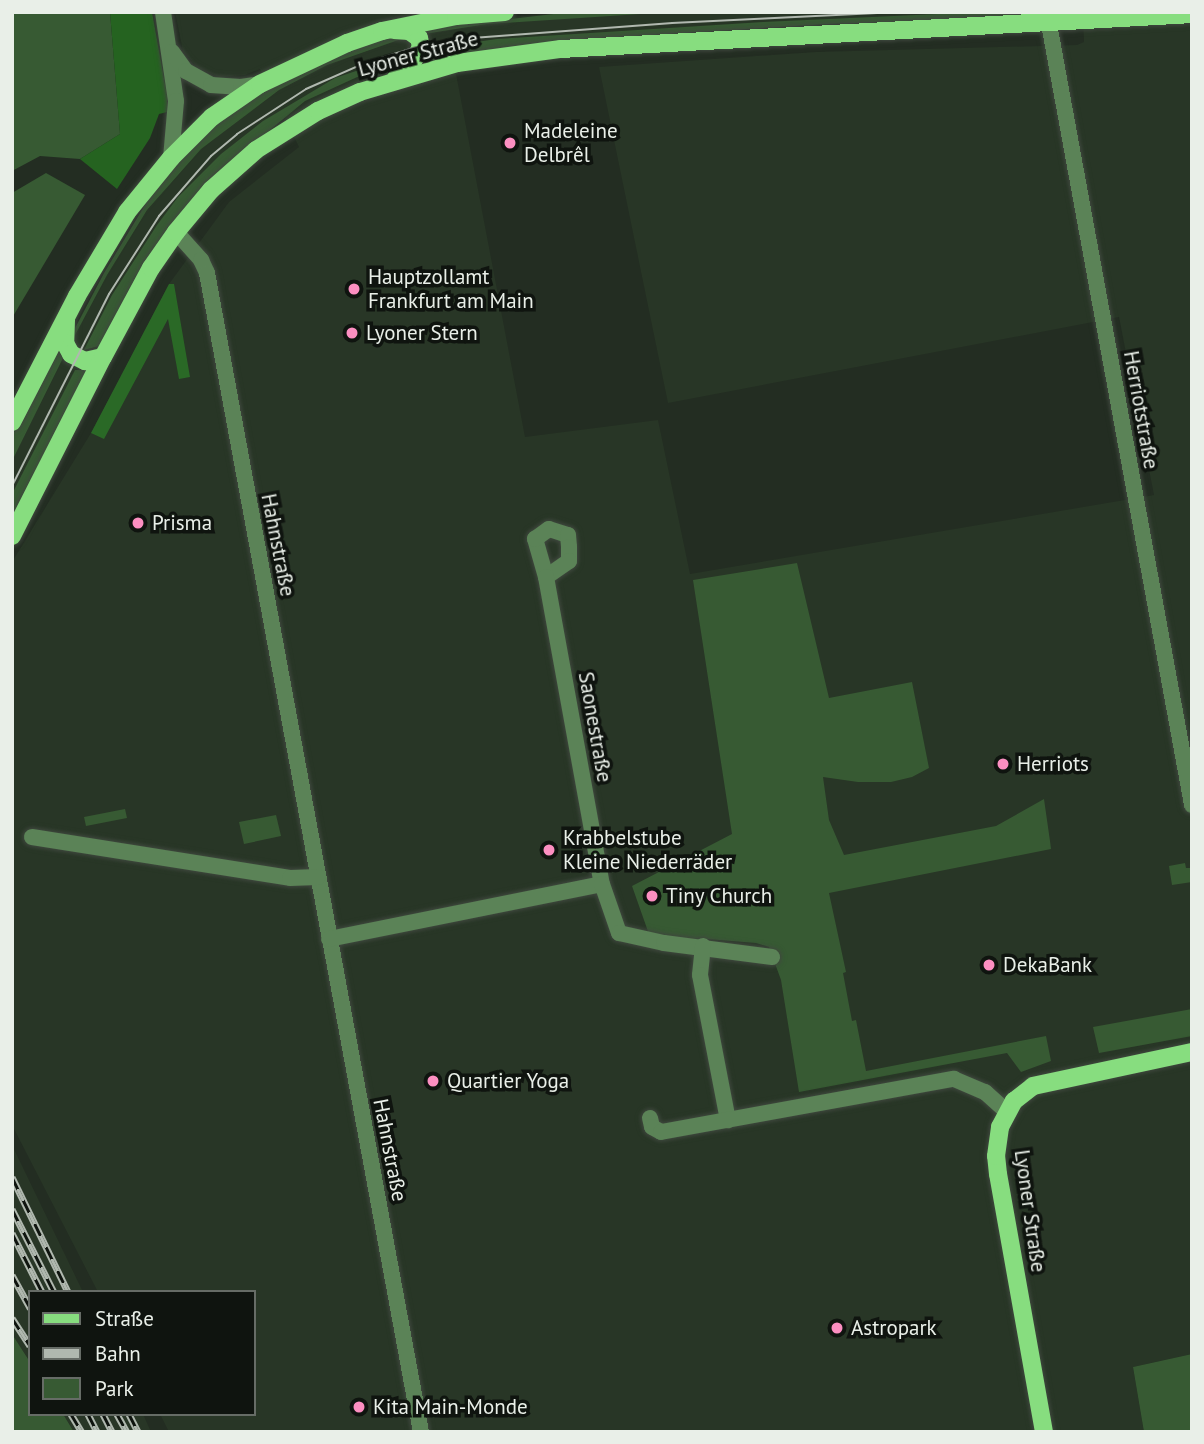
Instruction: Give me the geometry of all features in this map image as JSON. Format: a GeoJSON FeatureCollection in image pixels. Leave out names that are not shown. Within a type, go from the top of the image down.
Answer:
{"type":"FeatureCollection","features":[{"type":"Feature","properties":{"kind":"main road","name":"Lyoner Straße"},"geometry":{"type":"LineString","coordinates":[[12,422],[119,223],[171,158],[212,117],[260,83],[317,55],[382,31],[456,16],[505,12]]}},
{"type":"Feature","properties":{"kind":"main road"},"geometry":{"type":"LineString","coordinates":[[1052,18],[1073,22],[1192,15]]}},
{"type":"Feature","properties":{"kind":"main road","name":"Lyoner Straße"},"geometry":{"type":"LineString","coordinates":[[12,536],[151,268],[176,232],[211,190],[256,150],[318,111],[390,82],[457,63],[561,48],[1052,18]]}},
{"type":"Feature","properties":{"kind":"main road"},"geometry":{"type":"LineString","coordinates":[[382,31],[409,31],[419,38],[421,47],[411,65],[390,82]]}},
{"type":"Feature","properties":{"kind":"main road"},"geometry":{"type":"LineString","coordinates":[[67,317],[64,334],[67,350],[85,361],[103,357]]}},
{"type":"Feature","properties":{"kind":"main road"},"geometry":{"type":"LineString","coordinates":[[1006,1111],[1019,1095],[1033,1086],[1192,1052]]}},
{"type":"Feature","properties":{"kind":"main road","name":"Lyoner Straße"},"geometry":{"type":"LineString","coordinates":[[1006,1111],[1000,1127],[997,1165],[1044,1432]]}},
{"type":"Feature","properties":{"kind":"street"},"geometry":{"type":"LineString","coordinates":[[163,12],[176,101],[171,158]]}},
{"type":"Feature","properties":{"kind":"street","name":"Herriotstraße"},"geometry":{"type":"LineString","coordinates":[[1052,18],[1192,805]]}},
{"type":"Feature","properties":{"kind":"street"},"geometry":{"type":"LineString","coordinates":[[168,45],[180,66],[201,82],[228,88],[260,83]]}},
{"type":"Feature","properties":{"kind":"street","name":"Hahnstraße"},"geometry":{"type":"LineString","coordinates":[[176,232],[201,260],[207,274],[421,1432]]}},
{"type":"Feature","properties":{"kind":"street","name":"Saonestraße"},"geometry":{"type":"LineString","coordinates":[[546,578],[602,884],[619,933],[664,943],[772,957]]}},
{"type":"Feature","properties":{"kind":"street"},"geometry":{"type":"LineString","coordinates":[[32,837],[290,878],[318,877]]}},
{"type":"Feature","properties":{"kind":"street"},"geometry":{"type":"LineString","coordinates":[[329,939],[602,884]]}},
{"type":"Feature","properties":{"kind":"street"},"geometry":{"type":"LineString","coordinates":[[703,946],[700,975],[728,1121]]}},
{"type":"Feature","properties":{"kind":"street"},"geometry":{"type":"LineString","coordinates":[[650,1118],[652,1127],[661,1132],[954,1079],[985,1092],[1006,1111]]}},
{"type":"Feature","properties":{"kind":"shaded area"},"geometry":{"type":"Polygon","coordinates":[[[110,12],[152,12],[167,95],[167,112],[159,114],[150,138],[117,189],[80,159],[120,134],[110,12]]]}},
{"type":"Feature","properties":{"kind":"shaded area"},"geometry":{"type":"Polygon","coordinates":[[[175,12],[444,12],[486,19],[571,12],[1040,12],[1038,17],[829,24],[585,39],[533,44],[453,58],[525,437],[658,420],[690,574],[1154,495],[1119,317],[668,403],[599,67],[816,52],[1077,45],[1084,42],[1083,14],[1064,12],[1192,12],[1192,1354],[1133,1367],[1144,1432],[169,1432],[161,1416],[256,1416],[256,1290],[97,1290],[12,1125],[12,562],[91,433],[169,284],[229,202],[299,147],[284,116],[199,191],[175,219],[136,276],[99,346],[88,351],[76,345],[73,339],[104,273],[155,189],[269,87],[260,69],[245,75],[219,77],[198,68],[183,51],[175,12]]]}},
{"type":"Feature","properties":{"kind":"shaded area"},"geometry":{"type":"Polygon","coordinates":[[[169,284],[174,284],[190,377],[179,379],[168,319],[104,439],[91,433],[169,284]]]}},
{"type":"Feature","properties":{"kind":"shaded area"},"geometry":{"type":"Polygon","coordinates":[[[60,348],[60,354],[76,370],[88,370],[12,521],[12,436],[60,348]]]}},
{"type":"Feature","properties":{"kind":"shaded area"},"geometry":{"type":"Polygon","coordinates":[[[12,1145],[82,1290],[28,1290],[28,1359],[12,1334],[12,1145]]]}},
{"type":"Feature","properties":{"kind":"shaded area"},"geometry":{"type":"Polygon","coordinates":[[[64,1416],[144,1416],[151,1432],[74,1432],[64,1416]]]}},
{"type":"Feature","properties":{"kind":"green space"},"geometry":{"type":"Polygon","coordinates":[[[12,12],[110,12],[120,134],[80,159],[40,156],[12,171],[12,12]]]}},
{"type":"Feature","properties":{"kind":"green space"},"geometry":{"type":"Polygon","coordinates":[[[571,12],[671,12],[487,24],[424,34],[421,29],[571,12]]]}},
{"type":"Feature","properties":{"kind":"green space"},"geometry":{"type":"Polygon","coordinates":[[[1023,12],[1023,18],[829,24],[585,39],[533,44],[424,64],[427,49],[497,39],[763,22],[1023,12]]]}},
{"type":"Feature","properties":{"kind":"green space"},"geometry":{"type":"Polygon","coordinates":[[[397,34],[407,37],[327,65],[279,90],[201,149],[147,210],[107,275],[73,339],[74,330],[104,273],[160,180],[218,123],[265,89],[326,59],[397,34]]]}},
{"type":"Feature","properties":{"kind":"green space"},"geometry":{"type":"Polygon","coordinates":[[[410,53],[404,61],[366,73],[305,101],[229,164],[175,219],[136,276],[99,346],[84,350],[112,295],[157,225],[178,197],[221,154],[263,121],[335,78],[410,53]]]}},
{"type":"Feature","properties":{"kind":"green space"},"geometry":{"type":"Polygon","coordinates":[[[46,173],[85,195],[12,318],[12,193],[46,173]]]}},
{"type":"Feature","properties":{"kind":"green space"},"geometry":{"type":"Polygon","coordinates":[[[61,339],[60,354],[63,358],[12,461],[12,436],[61,339]]]}},
{"type":"Feature","properties":{"kind":"green space"},"geometry":{"type":"Polygon","coordinates":[[[75,370],[88,370],[12,521],[12,494],[75,370]]]}},
{"type":"Feature","properties":{"kind":"green space"},"geometry":{"type":"Polygon","coordinates":[[[797,563],[829,698],[912,682],[929,768],[912,777],[891,782],[858,782],[823,777],[829,820],[844,855],[996,826],[1044,799],[1050,841],[1051,849],[829,893],[846,972],[843,973],[852,1021],[856,1020],[866,1071],[1046,1036],[1051,1061],[1021,1072],[1007,1053],[799,1092],[781,980],[769,947],[756,943],[707,939],[651,940],[632,886],[732,834],[693,580],[797,563]]]}},
{"type":"Feature","properties":{"kind":"green space"},"geometry":{"type":"Polygon","coordinates":[[[125,809],[127,818],[86,826],[84,817],[125,809]]]}},
{"type":"Feature","properties":{"kind":"green space"},"geometry":{"type":"Polygon","coordinates":[[[276,815],[281,836],[244,844],[239,822],[276,815]]]}},
{"type":"Feature","properties":{"kind":"green space"},"geometry":{"type":"Polygon","coordinates":[[[1185,863],[1186,868],[1192,868],[1192,882],[1172,885],[1169,866],[1185,863]]]}},
{"type":"Feature","properties":{"kind":"green space"},"geometry":{"type":"Polygon","coordinates":[[[1192,1009],[1192,1036],[1099,1053],[1093,1027],[1192,1009]]]}},
{"type":"Feature","properties":{"kind":"green space"},"geometry":{"type":"Polygon","coordinates":[[[12,1334],[28,1359],[28,1416],[64,1416],[74,1432],[12,1432],[12,1334]]]}},
{"type":"Feature","properties":{"kind":"green space"},"geometry":{"type":"Polygon","coordinates":[[[1192,1354],[1192,1432],[1144,1432],[1133,1367],[1192,1354]]]}},
{"type":"Feature","properties":{"kind":"tram line"},"geometry":{"type":"LineString","coordinates":[[12,486],[109,294],[159,216],[211,156],[237,134],[306,89],[365,63],[410,49],[459,39],[672,23],[898,12]]}},
{"type":"Feature","properties":{"kind":"railway"},"geometry":{"type":"LineString","coordinates":[[12,1177],[67,1290]]}},
{"type":"Feature","properties":{"kind":"railway"},"geometry":{"type":"LineString","coordinates":[[12,1209],[53,1290]]}},
{"type":"Feature","properties":{"kind":"railway"},"geometry":{"type":"LineString","coordinates":[[12,1233],[41,1290]]}},
{"type":"Feature","properties":{"kind":"railway"},"geometry":{"type":"LineString","coordinates":[[12,1275],[28,1304]]}},
{"type":"Feature","properties":{"kind":"railway"},"geometry":{"type":"LineString","coordinates":[[12,1318],[28,1343]]}},
{"type":"Feature","properties":{"kind":"railway"},"geometry":{"type":"LineString","coordinates":[[72,1416],[82,1432]]}},
{"type":"Feature","properties":{"kind":"railway"},"geometry":{"type":"LineString","coordinates":[[89,1416],[97,1432]]}},
{"type":"Feature","properties":{"kind":"railway"},"geometry":{"type":"LineString","coordinates":[[104,1416],[112,1432]]}},
{"type":"Feature","properties":{"kind":"railway"},"geometry":{"type":"LineString","coordinates":[[118,1416],[127,1432]]}},
{"type":"Feature","properties":{"kind":"railway"},"geometry":{"type":"LineString","coordinates":[[130,1416],[138,1432]]}},
{"type":"Feature","properties":{"kind":"place","name":"Madeleine Delbrêl"},"geometry":{"type":"Point","coordinates":[510,143]}},
{"type":"Feature","properties":{"kind":"place","name":"Hauptzollamt Frankfurt am Main"},"geometry":{"type":"Point","coordinates":[354,289]}},
{"type":"Feature","properties":{"kind":"place","name":"Lyoner Stern"},"geometry":{"type":"Point","coordinates":[352,333]}},
{"type":"Feature","properties":{"kind":"place","name":"Prisma"},"geometry":{"type":"Point","coordinates":[138,523]}},
{"type":"Feature","properties":{"kind":"place","name":"Herriots"},"geometry":{"type":"Point","coordinates":[1003,764]}},
{"type":"Feature","properties":{"kind":"place","name":"Krabbelstube Kleine Niederräder"},"geometry":{"type":"Point","coordinates":[549,850]}},
{"type":"Feature","properties":{"kind":"place","name":"Tiny Church"},"geometry":{"type":"Point","coordinates":[652,896]}},
{"type":"Feature","properties":{"kind":"place","name":"DekaBank"},"geometry":{"type":"Point","coordinates":[989,965]}},
{"type":"Feature","properties":{"kind":"place","name":"Quartier Yoga"},"geometry":{"type":"Point","coordinates":[433,1081]}},
{"type":"Feature","properties":{"kind":"place","name":"Astropark"},"geometry":{"type":"Point","coordinates":[837,1328]}},
{"type":"Feature","properties":{"kind":"place","name":"Kita Main-Monde"},"geometry":{"type":"Point","coordinates":[359,1407]}}]}
